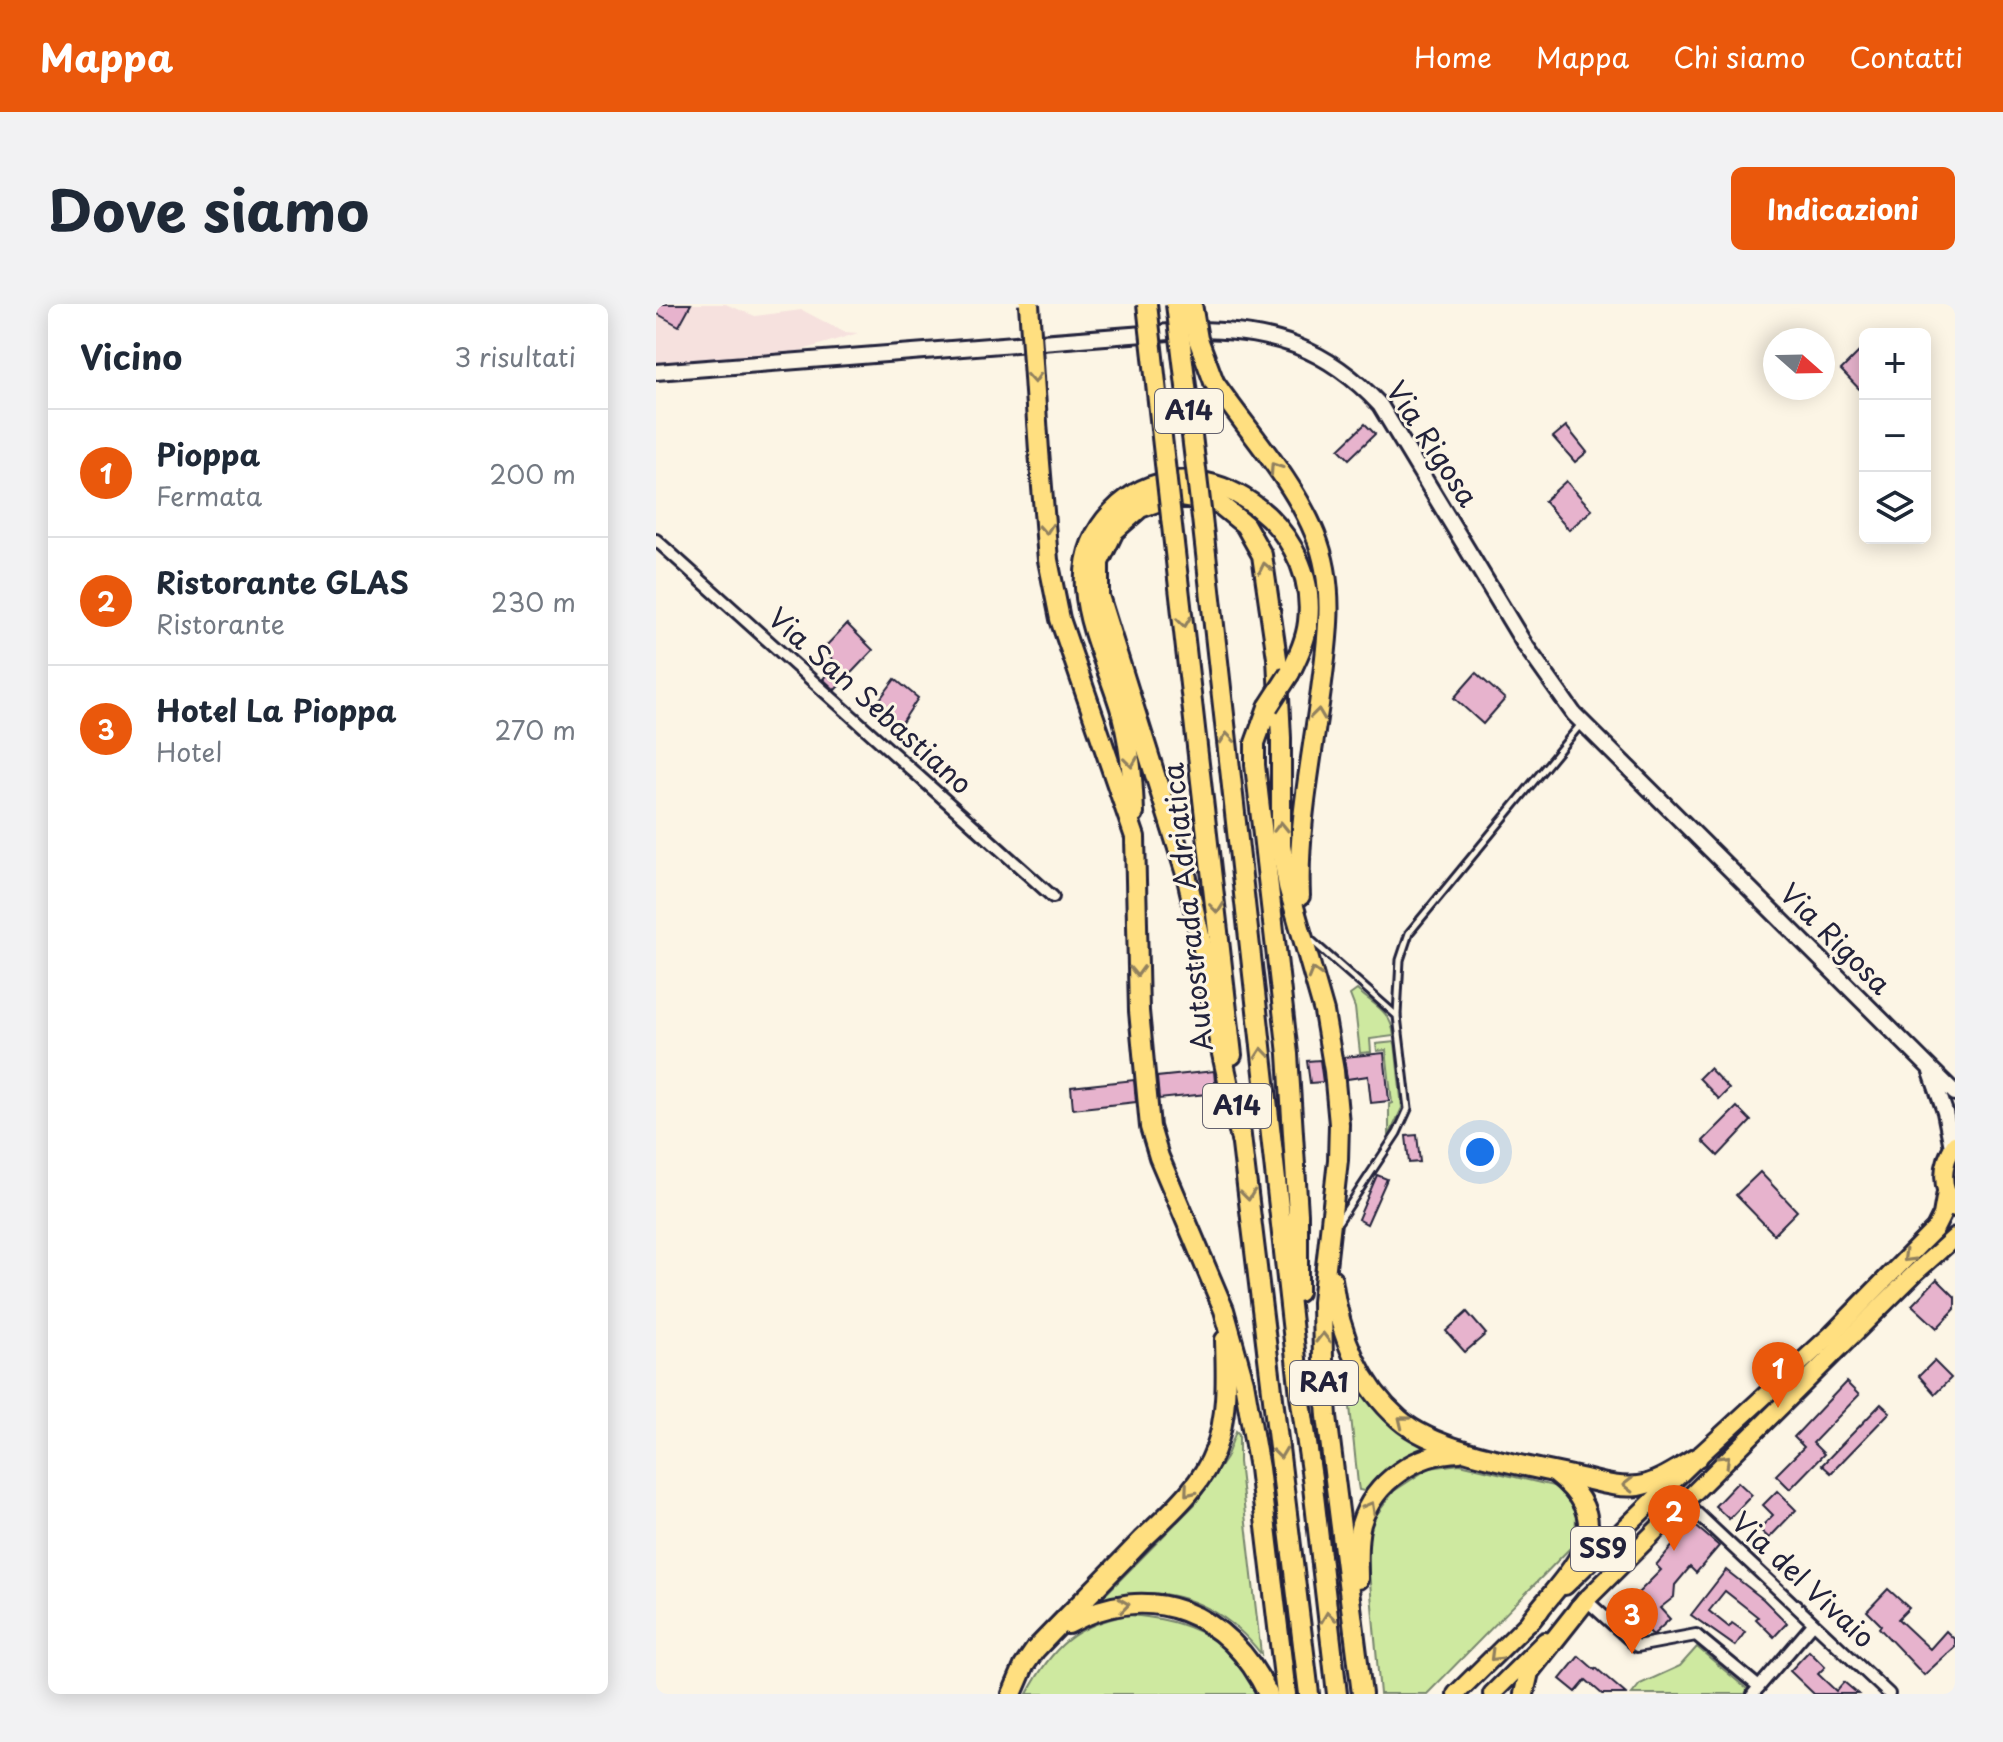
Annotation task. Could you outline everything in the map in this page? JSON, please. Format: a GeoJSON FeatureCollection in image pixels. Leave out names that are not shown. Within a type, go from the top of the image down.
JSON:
{"type":"FeatureCollection","features":[{"type":"Feature","properties":{"kind":"highway"},"geometry":{"type":"LineString","coordinates":[[1029,304],[1048,560],[1060,619],[1135,837]]}},
{"type":"Feature","properties":{"kind":"highway","name":"Autostrada Adriatica"},"geometry":{"type":"LineString","coordinates":[[1147,304],[1241,1140],[1309,1694]]}},
{"type":"Feature","properties":{"kind":"highway","name":"Autostrada Adriatica"},"geometry":{"type":"LineString","coordinates":[[1176,304],[1337,1694]]}},
{"type":"Feature","properties":{"kind":"highway"},"geometry":{"type":"LineString","coordinates":[[1192,304],[1198,339],[1214,382],[1305,514],[1320,549],[1328,583],[1328,637],[1299,873],[1301,931]]}},
{"type":"Feature","properties":{"kind":"highway"},"geometry":{"type":"LineString","coordinates":[[1135,837],[1128,741],[1084,596],[1083,578],[1091,545],[1100,526],[1111,513],[1137,493],[1170,483],[1190,482],[1227,489],[1243,496],[1273,518],[1287,536],[1303,569],[1309,604],[1305,639],[1290,673],[1268,707],[1255,743],[1288,1054],[1298,1214],[1300,1395]]}},
{"type":"Feature","properties":{"kind":"highway"},"geometry":{"type":"LineString","coordinates":[[1241,1140],[1186,874],[1099,596],[1099,562],[1105,547],[1126,517],[1140,508],[1181,497],[1218,503],[1245,525],[1262,555],[1277,658],[1281,846],[1301,931]]}},
{"type":"Feature","properties":{"kind":"highway","name":"RA1"},"geometry":{"type":"LineString","coordinates":[[1135,837],[1139,1011],[1150,1127],[1159,1157],[1224,1310],[1244,1382],[1259,1468],[1286,1694]]}},
{"type":"Feature","properties":{"kind":"highway","name":"RA1"},"geometry":{"type":"LineString","coordinates":[[1301,931],[1324,1012],[1339,1124],[1338,1160],[1322,1302],[1324,1374],[1364,1694]]}},
{"type":"Feature","properties":{"kind":"highway"},"geometry":{"type":"LineString","coordinates":[[1328,1247],[1334,1299],[1343,1333],[1370,1387],[1400,1420],[1415,1430],[1474,1452],[1606,1484],[1641,1486],[1698,1457]]}},
{"type":"Feature","properties":{"kind":"highway"},"geometry":{"type":"LineString","coordinates":[[1012,1694],[1024,1666],[1052,1633],[1201,1477],[1215,1451],[1221,1427],[1226,1381],[1224,1310]]}},
{"type":"Feature","properties":{"kind":"highway"},"geometry":{"type":"LineString","coordinates":[[1364,1694],[1357,1553],[1366,1511],[1385,1485],[1412,1464],[1442,1453],[1474,1452]]}},
{"type":"Feature","properties":{"kind":"highway"},"geometry":{"type":"LineString","coordinates":[[1531,1620],[1581,1554],[1589,1533],[1585,1506],[1571,1485],[1552,1471]]}},
{"type":"Feature","properties":{"kind":"highway"},"geometry":{"type":"LineString","coordinates":[[1524,1694],[1529,1672],[1586,1600]]}},
{"type":"Feature","properties":{"kind":"highway"},"geometry":{"type":"LineString","coordinates":[[1052,1633],[1084,1615],[1117,1605],[1138,1603],[1170,1608],[1202,1620],[1233,1641],[1248,1659],[1268,1694]]}},
{"type":"Feature","properties":{"kind":"main road","name":"Via Rigosa"},"geometry":{"type":"LineString","coordinates":[[656,372],[1195,330],[1257,334],[1305,348],[1345,372],[1380,405],[1525,645],[1549,681],[1583,722],[1930,1072],[1955,1093]]}},
{"type":"Feature","properties":{"kind":"main road","name":"Via Rigosa"},"geometry":{"type":"LineString","coordinates":[[1930,1072],[1954,1146]]}},
{"type":"Feature","properties":{"kind":"main road","name":"SS9"},"geometry":{"type":"LineString","coordinates":[[1456,1694],[1698,1457],[1832,1334],[1935,1229],[1942,1215],[1946,1192],[1943,1177],[1945,1161],[1954,1146]]}},
{"type":"Feature","properties":{"kind":"main road"},"geometry":{"type":"LineString","coordinates":[[1946,1192],[1955,1208]]}},
{"type":"Feature","properties":{"kind":"main road","name":"SS9"},"geometry":{"type":"LineString","coordinates":[[1492,1694],[1916,1272],[1955,1237]]}},
{"type":"Feature","properties":{"kind":"street","name":"Via San Sebastiano"},"geometry":{"type":"LineString","coordinates":[[656,540],[1053,897]]}},
{"type":"Feature","properties":{"kind":"street","name":"Via del Vivaio"},"geometry":{"type":"LineString","coordinates":[[1684,1501],[1889,1694]]}},
{"type":"Feature","properties":{"kind":"street"},"geometry":{"type":"LineString","coordinates":[[1586,1600],[1637,1646],[1696,1635],[1756,1690],[1813,1624]]}},
{"type":"Feature","properties":{"kind":"lane"},"geometry":{"type":"LineString","coordinates":[[1328,1247],[1342,1215],[1397,1133],[1408,1109],[1397,1016],[1400,960],[1409,933],[1583,722]]}},
{"type":"Feature","properties":{"kind":"lane"},"geometry":{"type":"LineString","coordinates":[[1301,931],[1397,1016]]}},
{"type":"Feature","properties":{"kind":"shaded area"},"geometry":{"type":"Polygon","coordinates":[[[656,304],[725,304],[755,316],[802,310],[844,332],[858,333],[761,363],[656,369],[656,304]]]}},
{"type":"Feature","properties":{"kind":"green space"},"geometry":{"type":"Polygon","coordinates":[[[1357,990],[1381,1010],[1394,1036],[1370,1039],[1371,1052],[1360,1053],[1355,1008],[1350,995],[1357,990]]]}},
{"type":"Feature","properties":{"kind":"green space"},"geometry":{"type":"Polygon","coordinates":[[[1395,1042],[1402,1108],[1389,1136],[1389,1104],[1392,1103],[1386,1050],[1377,1051],[1376,1044],[1395,1042]]]}},
{"type":"Feature","properties":{"kind":"green space"},"geometry":{"type":"Polygon","coordinates":[[[1346,1368],[1380,1412],[1437,1446],[1402,1460],[1364,1491],[1359,1490],[1358,1484],[1346,1368]]]}},
{"type":"Feature","properties":{"kind":"green space"},"geometry":{"type":"Polygon","coordinates":[[[1236,1431],[1239,1434],[1239,1462],[1261,1654],[1237,1628],[1194,1602],[1143,1593],[1101,1599],[1195,1504],[1226,1458],[1236,1431]]]}},
{"type":"Feature","properties":{"kind":"green space"},"geometry":{"type":"Polygon","coordinates":[[[1460,1464],[1562,1488],[1576,1513],[1575,1543],[1427,1694],[1380,1694],[1367,1549],[1372,1521],[1394,1491],[1429,1468],[1460,1464]]]}},
{"type":"Feature","properties":{"kind":"green space"},"geometry":{"type":"Polygon","coordinates":[[[1128,1615],[1169,1621],[1205,1635],[1234,1658],[1256,1694],[1027,1694],[1046,1663],[1067,1641],[1093,1625],[1128,1615]]]}},
{"type":"Feature","properties":{"kind":"green space"},"geometry":{"type":"Polygon","coordinates":[[[1697,1647],[1748,1690],[1745,1694],[1632,1694],[1640,1684],[1680,1666],[1697,1647]]]}},
{"type":"Feature","properties":{"kind":"building"},"geometry":{"type":"Polygon","coordinates":[[[656,304],[691,304],[679,326],[656,313],[656,304]]]}},
{"type":"Feature","properties":{"kind":"building"},"geometry":{"type":"Polygon","coordinates":[[[1859,352],[1859,389],[1841,370],[1859,352]]]}},
{"type":"Feature","properties":{"kind":"building"},"geometry":{"type":"Polygon","coordinates":[[[1365,424],[1375,434],[1349,459],[1339,449],[1365,424]]]}},
{"type":"Feature","properties":{"kind":"building"},"geometry":{"type":"Polygon","coordinates":[[[1566,426],[1587,452],[1575,462],[1553,437],[1566,426]]]}},
{"type":"Feature","properties":{"kind":"building"},"geometry":{"type":"Polygon","coordinates":[[[1566,481],[1592,510],[1569,530],[1544,501],[1566,481]]]}},
{"type":"Feature","properties":{"kind":"building"},"geometry":{"type":"Polygon","coordinates":[[[847,624],[873,650],[835,690],[823,679],[836,663],[823,649],[847,624]]]}},
{"type":"Feature","properties":{"kind":"building"},"geometry":{"type":"Polygon","coordinates":[[[1476,673],[1505,699],[1483,724],[1454,698],[1476,673]]]}},
{"type":"Feature","properties":{"kind":"building"},"geometry":{"type":"Polygon","coordinates":[[[895,679],[918,698],[899,727],[874,707],[895,679]]]}},
{"type":"Feature","properties":{"kind":"building"},"geometry":{"type":"Polygon","coordinates":[[[1384,1053],[1389,1101],[1371,1103],[1368,1076],[1347,1079],[1344,1057],[1384,1053]]]}},
{"type":"Feature","properties":{"kind":"building"},"geometry":{"type":"Polygon","coordinates":[[[1320,1060],[1323,1082],[1310,1083],[1307,1061],[1320,1060]]]}},
{"type":"Feature","properties":{"kind":"building"},"geometry":{"type":"Polygon","coordinates":[[[1709,1068],[1729,1089],[1719,1099],[1699,1078],[1709,1068]]]}},
{"type":"Feature","properties":{"kind":"building"},"geometry":{"type":"Polygon","coordinates":[[[1214,1071],[1216,1093],[1159,1099],[1157,1077],[1214,1071]]]}},
{"type":"Feature","properties":{"kind":"building"},"geometry":{"type":"Polygon","coordinates":[[[1134,1080],[1136,1102],[1073,1109],[1071,1087],[1134,1080]]]}},
{"type":"Feature","properties":{"kind":"building"},"geometry":{"type":"Polygon","coordinates":[[[1737,1107],[1751,1121],[1718,1156],[1703,1141],[1737,1107]]]}},
{"type":"Feature","properties":{"kind":"building"},"geometry":{"type":"Polygon","coordinates":[[[1417,1135],[1420,1162],[1409,1163],[1406,1136],[1417,1135]]]}},
{"type":"Feature","properties":{"kind":"building"},"geometry":{"type":"Polygon","coordinates":[[[1760,1172],[1797,1211],[1774,1234],[1736,1195],[1760,1172]]]}},
{"type":"Feature","properties":{"kind":"building"},"geometry":{"type":"Polygon","coordinates":[[[1377,1175],[1387,1179],[1367,1224],[1358,1219],[1377,1175]]]}},
{"type":"Feature","properties":{"kind":"building"},"geometry":{"type":"Polygon","coordinates":[[[1937,1279],[1955,1297],[1955,1309],[1937,1328],[1912,1305],[1937,1279]]]}},
{"type":"Feature","properties":{"kind":"building"},"geometry":{"type":"Polygon","coordinates":[[[1467,1312],[1486,1334],[1465,1352],[1446,1331],[1467,1312]]]}},
{"type":"Feature","properties":{"kind":"building"},"geometry":{"type":"Polygon","coordinates":[[[1934,1361],[1951,1378],[1935,1394],[1919,1376],[1934,1361]]]}},
{"type":"Feature","properties":{"kind":"building"},"geometry":{"type":"Polygon","coordinates":[[[1846,1382],[1859,1395],[1813,1443],[1824,1454],[1790,1489],[1776,1475],[1804,1447],[1794,1437],[1846,1382]]]}},
{"type":"Feature","properties":{"kind":"building"},"geometry":{"type":"Polygon","coordinates":[[[1881,1404],[1890,1412],[1831,1473],[1822,1465],[1881,1404]]]}},
{"type":"Feature","properties":{"kind":"building"},"geometry":{"type":"Polygon","coordinates":[[[1738,1482],[1752,1495],[1729,1519],[1715,1506],[1738,1482]]]}},
{"type":"Feature","properties":{"kind":"building"},"geometry":{"type":"Polygon","coordinates":[[[1777,1491],[1796,1510],[1769,1538],[1759,1529],[1773,1515],[1763,1505],[1777,1491]]]}},
{"type":"Feature","properties":{"kind":"building"},"geometry":{"type":"Polygon","coordinates":[[[1692,1523],[1719,1546],[1696,1573],[1690,1567],[1675,1585],[1674,1597],[1660,1608],[1670,1619],[1653,1635],[1624,1607],[1661,1570],[1656,1565],[1692,1523]]]}},
{"type":"Feature","properties":{"kind":"building"},"geometry":{"type":"Polygon","coordinates":[[[1726,1570],[1787,1623],[1774,1637],[1756,1619],[1758,1617],[1725,1591],[1709,1611],[1729,1627],[1732,1623],[1745,1632],[1735,1646],[1691,1615],[1726,1570]]]}},
{"type":"Feature","properties":{"kind":"building"},"geometry":{"type":"Polygon","coordinates":[[[1888,1589],[1909,1608],[1898,1619],[1930,1649],[1946,1631],[1955,1640],[1955,1647],[1924,1675],[1867,1611],[1888,1589]]]}},
{"type":"Feature","properties":{"kind":"building"},"geometry":{"type":"Polygon","coordinates":[[[1809,1651],[1825,1667],[1818,1674],[1836,1691],[1844,1682],[1858,1694],[1814,1694],[1790,1671],[1809,1651]]]}},
{"type":"Feature","properties":{"kind":"building"},"geometry":{"type":"Polygon","coordinates":[[[1579,1656],[1626,1694],[1602,1694],[1586,1680],[1576,1692],[1560,1679],[1579,1656]]]}},
{"type":"Feature","properties":{"kind":"place","name":"Pioppa"},"geometry":{"type":"Point","coordinates":[1778,1408]}},
{"type":"Feature","properties":{"kind":"place","name":"Ristorante GLAS"},"geometry":{"type":"Point","coordinates":[1674,1551]}},
{"type":"Feature","properties":{"kind":"place","name":"Hotel La Pioppa"},"geometry":{"type":"Point","coordinates":[1632,1654]}}]}
